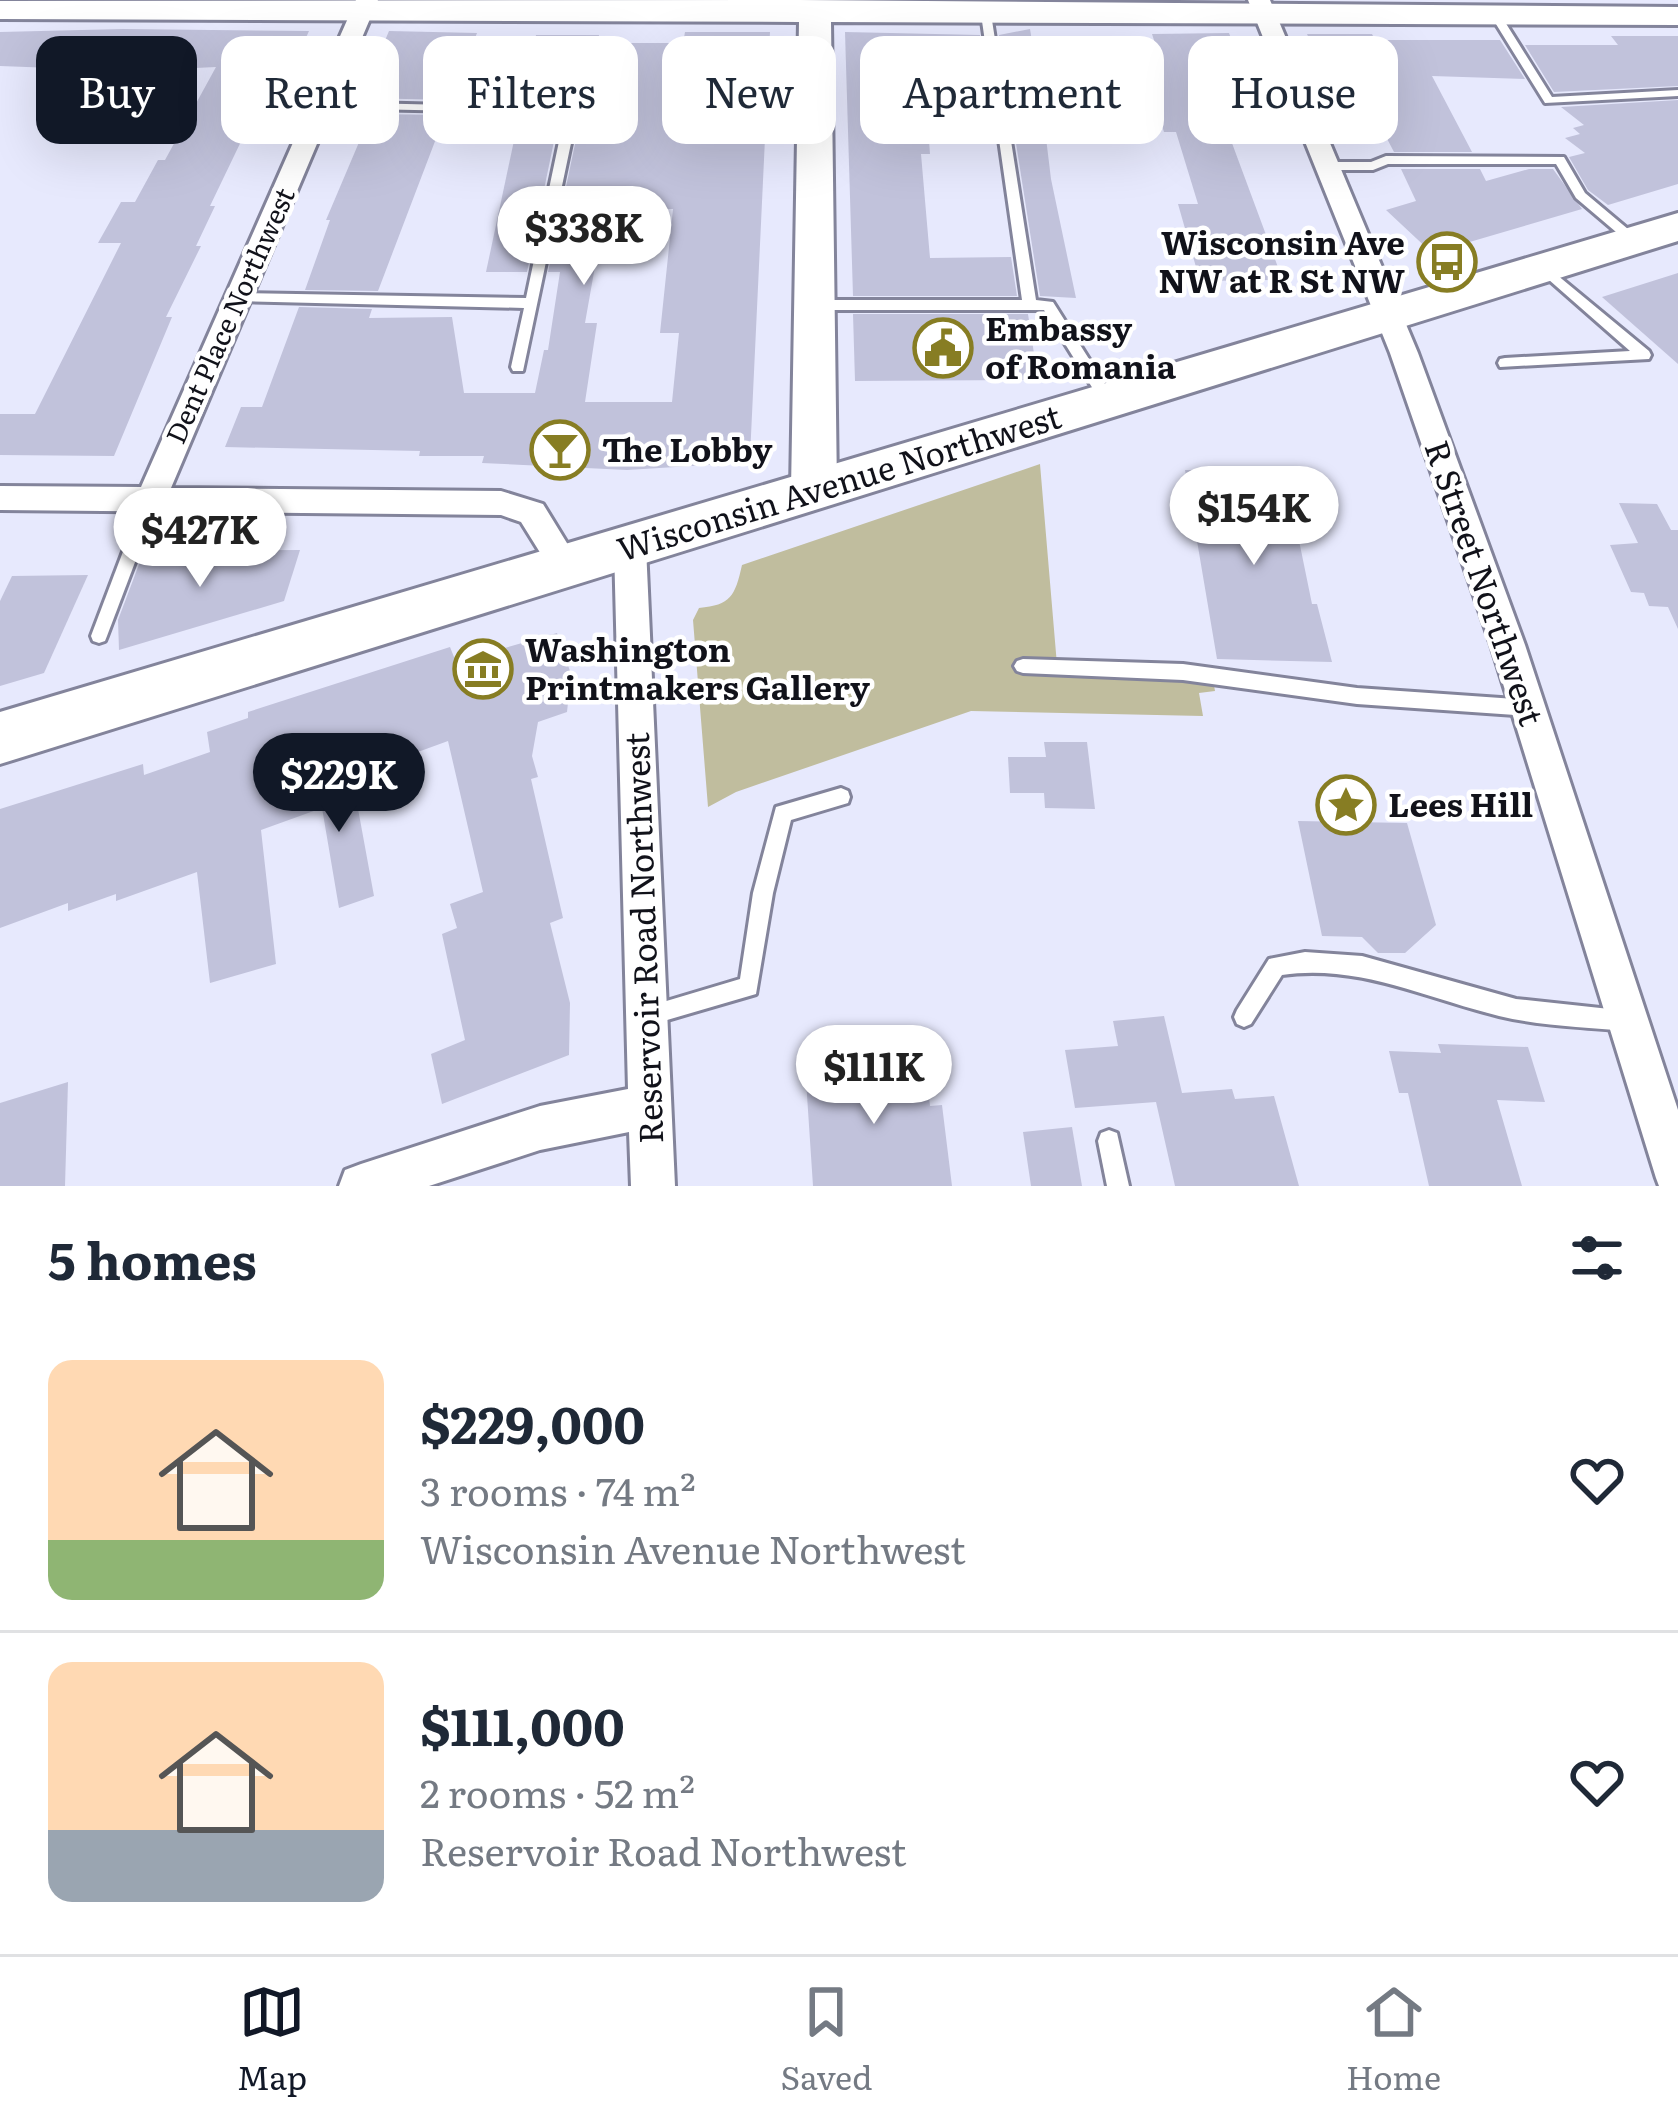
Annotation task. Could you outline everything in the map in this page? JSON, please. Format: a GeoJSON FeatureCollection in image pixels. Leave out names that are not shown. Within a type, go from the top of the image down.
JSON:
{"type":"FeatureCollection","features":[{"type":"Feature","properties":{"kind":"main road","name":"Wisconsin Avenue Northwest"},"geometry":{"type":"LineString","coordinates":[[0,738],[1678,227]]}},
{"type":"Feature","properties":{"kind":"street","name":"Dent Place Northwest"},"geometry":{"type":"LineString","coordinates":[[352,36],[365,5]]}},
{"type":"Feature","properties":{"kind":"street"},"geometry":{"type":"LineString","coordinates":[[814,490],[815,6]]}},
{"type":"Feature","properties":{"kind":"street"},"geometry":{"type":"LineString","coordinates":[[15,7],[815,6],[986,14],[1262,7],[1496,16],[1678,16]]}},
{"type":"Feature","properties":{"kind":"street","name":"R Street Northwest"},"geometry":{"type":"LineString","coordinates":[[1262,7],[1390,316],[1529,708],[1678,1178]]}},
{"type":"Feature","properties":{"kind":"street","name":"Dent Place Northwest"},"geometry":{"type":"LineString","coordinates":[[152,500],[306,144]]}},
{"type":"Feature","properties":{"kind":"street"},"geometry":{"type":"LineString","coordinates":[[0,498],[501,503],[532,513],[565,566]]}},
{"type":"Feature","properties":{"kind":"street","name":"Reservoir Road Northwest"},"geometry":{"type":"LineString","coordinates":[[630,547],[652,1186]]}},
{"type":"Feature","properties":{"kind":"street"},"geometry":{"type":"LineString","coordinates":[[361,1186],[540,1128],[650,1106]]}},
{"type":"Feature","properties":{"kind":"lane"},"geometry":{"type":"LineString","coordinates":[[986,14],[1030,305]]}},
{"type":"Feature","properties":{"kind":"lane"},"geometry":{"type":"LineString","coordinates":[[1496,16],[1549,101],[1678,93]]}},
{"type":"Feature","properties":{"kind":"lane"},"geometry":{"type":"LineString","coordinates":[[399,107],[572,110],[518,367]]}},
{"type":"Feature","properties":{"kind":"lane"},"geometry":{"type":"LineString","coordinates":[[1327,166],[1372,166],[1386,160],[1560,160],[1580,195],[1634,240]]}},
{"type":"Feature","properties":{"kind":"lane"},"geometry":{"type":"LineString","coordinates":[[1505,363],[1644,355],[1545,269]]}},
{"type":"Feature","properties":{"kind":"lane"},"geometry":{"type":"LineString","coordinates":[[240,298],[532,303]]}},
{"type":"Feature","properties":{"kind":"lane"},"geometry":{"type":"LineString","coordinates":[[814,304],[1048,305],[1109,402]]}},
{"type":"Feature","properties":{"kind":"lane"},"geometry":{"type":"LineString","coordinates":[[99,636],[152,500]]}},
{"type":"Feature","properties":{"kind":"lane"},"geometry":{"type":"LineString","coordinates":[[1023,666],[1183,672],[1357,695],[1529,708]]}},
{"type":"Feature","properties":{"kind":"lane"},"geometry":{"type":"LineString","coordinates":[[646,1016],[749,987],[763,893],[783,813],[841,797]]}},
{"type":"Feature","properties":{"kind":"lane"},"geometry":{"type":"LineString","coordinates":[[1244,1017],[1276,966],[1305,959],[1350,961],[1502,1006],[1629,1022]]}},
{"type":"Feature","properties":{"kind":"lane"},"geometry":{"type":"LineString","coordinates":[[1109,1141],[1118,1186]]}},
{"type":"Feature","properties":{"kind":"shaded area"},"geometry":{"type":"Polygon","coordinates":[[[1040,464],[1057,665],[1211,668],[1215,691],[1199,693],[1203,716],[971,711],[736,792],[708,807],[693,620],[699,608],[730,597],[742,565],[1040,464]]]}},
{"type":"Feature","properties":{"kind":"building"},"geometry":{"type":"Polygon","coordinates":[[[1030,29],[1031,36],[999,36],[1030,29]]]}},
{"type":"Feature","properties":{"kind":"building"},"geometry":{"type":"Polygon","coordinates":[[[309,31],[307,36],[221,36],[221,144],[240,144],[210,206],[215,206],[196,246],[201,246],[166,317],[172,317],[114,456],[0,455],[0,414],[35,414],[121,243],[98,243],[121,202],[135,202],[158,160],[165,160],[174,144],[197,144],[197,102],[216,67],[197,68],[197,36],[36,36],[36,67],[0,66],[0,32],[309,31]]]}},
{"type":"Feature","properties":{"kind":"building"},"geometry":{"type":"Polygon","coordinates":[[[389,31],[477,33],[423,36],[423,99],[399,99],[399,36],[387,36],[389,31]]]}},
{"type":"Feature","properties":{"kind":"building"},"geometry":{"type":"Polygon","coordinates":[[[685,32],[770,32],[770,36],[684,36],[685,32]]]}},
{"type":"Feature","properties":{"kind":"building"},"geometry":{"type":"Polygon","coordinates":[[[845,32],[980,35],[860,36],[860,144],[929,144],[930,154],[921,154],[930,258],[1011,257],[1017,296],[853,296],[845,32]]]}},
{"type":"Feature","properties":{"kind":"building"},"geometry":{"type":"Polygon","coordinates":[[[1229,33],[1188,36],[1188,144],[1232,144],[1279,270],[1269,270],[1273,280],[1200,281],[1178,204],[1198,204],[1176,132],[1164,132],[1164,36],[1152,34],[1229,33]]]}},
{"type":"Feature","properties":{"kind":"building"},"geometry":{"type":"Polygon","coordinates":[[[1307,34],[1373,36],[1308,36],[1307,34]]]}},
{"type":"Feature","properties":{"kind":"building"},"geometry":{"type":"Polygon","coordinates":[[[1611,36],[1678,36],[1678,86],[1554,92],[1525,45],[1618,45],[1611,36]]]}},
{"type":"Feature","properties":{"kind":"building"},"geometry":{"type":"Polygon","coordinates":[[[1398,40],[1500,40],[1525,79],[1432,76],[1472,152],[1394,152],[1390,144],[1398,144],[1398,40]]]}},
{"type":"Feature","properties":{"kind":"building"},"geometry":{"type":"Polygon","coordinates":[[[638,43],[662,43],[662,144],[765,144],[750,457],[724,464],[627,470],[482,463],[484,456],[419,456],[420,451],[225,447],[241,407],[262,407],[299,307],[372,309],[369,318],[452,317],[464,393],[535,393],[544,350],[548,350],[560,272],[548,272],[575,144],[638,144],[638,43]],[[673,209],[605,210],[585,323],[597,323],[585,402],[672,402],[679,333],[660,333],[673,209]]]}},
{"type":"Feature","properties":{"kind":"building"},"geometry":{"type":"Polygon","coordinates":[[[1678,100],[1678,184],[1608,205],[1588,190],[1569,157],[1585,153],[1565,138],[1580,134],[1573,128],[1584,125],[1561,107],[1678,100]]]}},
{"type":"Feature","properties":{"kind":"building"},"geometry":{"type":"Polygon","coordinates":[[[399,114],[423,115],[423,144],[434,144],[378,291],[305,290],[330,220],[326,220],[358,144],[399,144],[399,114]]]}},
{"type":"Feature","properties":{"kind":"building"},"geometry":{"type":"Polygon","coordinates":[[[513,144],[553,144],[527,272],[486,272],[513,144]]]}},
{"type":"Feature","properties":{"kind":"building"},"geometry":{"type":"Polygon","coordinates":[[[1016,144],[1047,144],[1076,298],[1040,296],[1016,144]]]}},
{"type":"Feature","properties":{"kind":"building"},"geometry":{"type":"Polygon","coordinates":[[[1401,169],[1480,169],[1486,181],[1529,169],[1553,169],[1582,209],[1432,253],[1386,210],[1416,201],[1401,169]]]}},
{"type":"Feature","properties":{"kind":"building"},"geometry":{"type":"Polygon","coordinates":[[[1678,273],[1678,364],[1602,297],[1678,273]]]}},
{"type":"Feature","properties":{"kind":"building","name":"Embassy of Romania"},"geometry":{"type":"Polygon","coordinates":[[[853,314],[1028,314],[1038,380],[855,381],[853,314]]]}},
{"type":"Feature","properties":{"kind":"building"},"geometry":{"type":"Polygon","coordinates":[[[1185,470],[1285,472],[1312,604],[1317,604],[1332,662],[1217,659],[1185,470]]]}},
{"type":"Feature","properties":{"kind":"building"},"geometry":{"type":"Polygon","coordinates":[[[1619,503],[1657,504],[1671,530],[1678,530],[1678,629],[1668,607],[1649,606],[1644,593],[1631,592],[1610,545],[1638,543],[1619,503]]]}},
{"type":"Feature","properties":{"kind":"building"},"geometry":{"type":"Polygon","coordinates":[[[300,550],[284,601],[119,650],[118,620],[144,551],[300,550]]]}},
{"type":"Feature","properties":{"kind":"building"},"geometry":{"type":"Polygon","coordinates":[[[88,575],[44,673],[0,686],[0,601],[12,576],[88,575]]]}},
{"type":"Feature","properties":{"kind":"building"},"geometry":{"type":"Polygon","coordinates":[[[557,633],[571,674],[567,712],[538,722],[532,756],[538,777],[531,779],[563,918],[550,923],[570,1003],[569,1055],[442,1104],[431,1054],[465,1040],[442,934],[457,928],[450,904],[483,892],[448,741],[352,776],[374,896],[339,908],[322,808],[261,830],[276,964],[210,983],[197,872],[116,901],[116,894],[68,911],[68,903],[0,928],[0,809],[143,764],[144,775],[210,752],[207,732],[248,718],[248,712],[450,647],[456,662],[557,633]]]}},
{"type":"Feature","properties":{"kind":"building"},"geometry":{"type":"Polygon","coordinates":[[[1044,742],[1087,742],[1095,809],[1045,808],[1044,793],[1010,793],[1008,757],[1046,757],[1044,742]]]}},
{"type":"Feature","properties":{"kind":"building"},"geometry":{"type":"Polygon","coordinates":[[[1298,821],[1407,823],[1436,925],[1405,953],[1378,953],[1362,937],[1322,936],[1298,821]]]}},
{"type":"Feature","properties":{"kind":"building"},"geometry":{"type":"Polygon","coordinates":[[[1164,1016],[1182,1093],[1232,1089],[1235,1099],[1274,1096],[1299,1186],[1175,1186],[1156,1102],[1075,1108],[1065,1050],[1118,1046],[1113,1021],[1164,1016]]]}},
{"type":"Feature","properties":{"kind":"building"},"geometry":{"type":"Polygon","coordinates":[[[1438,1044],[1528,1047],[1545,1102],[1497,1100],[1522,1186],[1429,1186],[1408,1093],[1399,1093],[1389,1051],[1441,1053],[1438,1044]]]}},
{"type":"Feature","properties":{"kind":"building"},"geometry":{"type":"Polygon","coordinates":[[[877,1059],[878,1071],[926,1068],[930,1106],[942,1105],[952,1186],[813,1186],[805,1065],[877,1059]]]}},
{"type":"Feature","properties":{"kind":"building"},"geometry":{"type":"Polygon","coordinates":[[[68,1082],[65,1186],[0,1186],[0,1103],[68,1082]]]}},
{"type":"Feature","properties":{"kind":"building"},"geometry":{"type":"Polygon","coordinates":[[[1072,1127],[1082,1186],[1031,1186],[1023,1132],[1072,1127]]]}},
{"type":"Feature","properties":{"kind":"place","name":"Wisconsin Ave NW at R St NW"},"geometry":{"type":"Point","coordinates":[1447,262]}},
{"type":"Feature","properties":{"kind":"place","name":"Embassy of Romania"},"geometry":{"type":"Point","coordinates":[943,348]}},
{"type":"Feature","properties":{"kind":"place","name":"The Lobby"},"geometry":{"type":"Point","coordinates":[560,450]}},
{"type":"Feature","properties":{"kind":"place","name":"Washington Printmakers Gallery"},"geometry":{"type":"Point","coordinates":[483,669]}},
{"type":"Feature","properties":{"kind":"place","name":"Lees Hill"},"geometry":{"type":"Point","coordinates":[1346,805]}}]}
